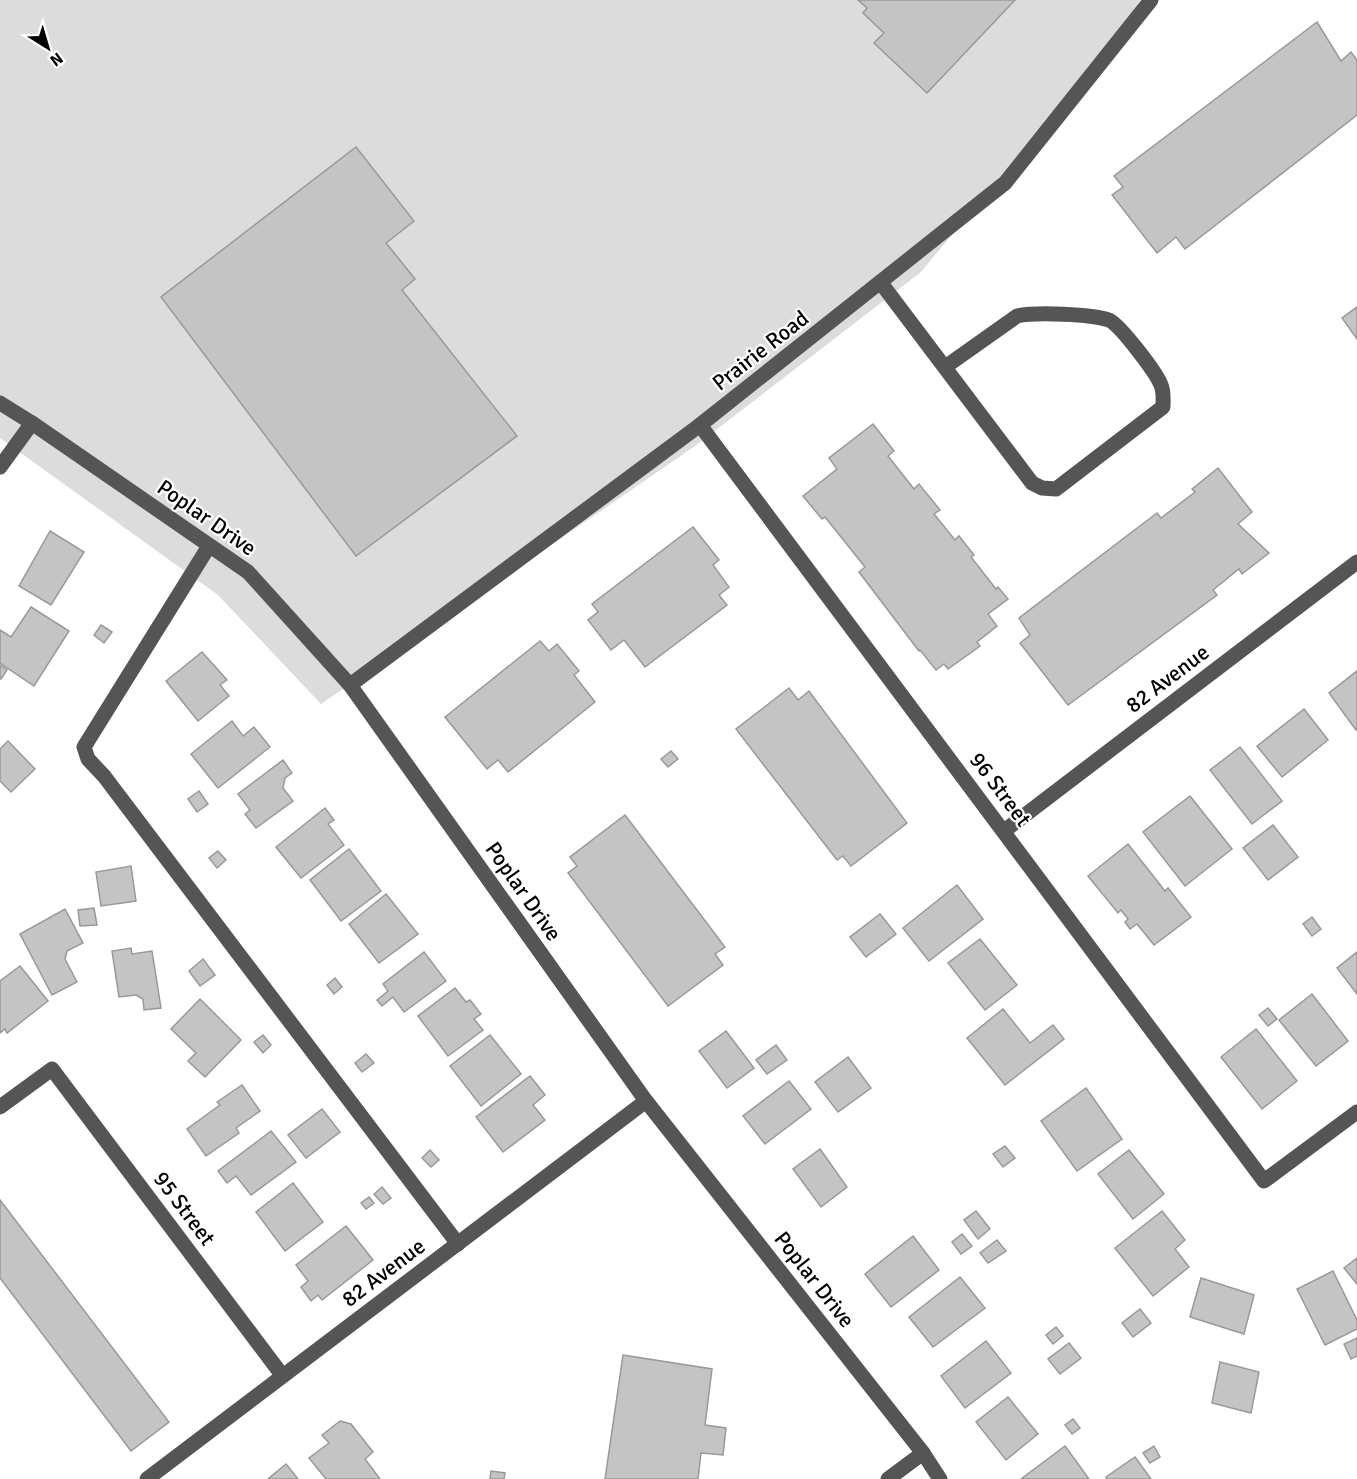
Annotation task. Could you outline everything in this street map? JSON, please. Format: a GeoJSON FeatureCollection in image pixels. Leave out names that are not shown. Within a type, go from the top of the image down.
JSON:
{"type":"FeatureCollection","features":[{"type":"Feature","properties":{"kind":"street","name":"Prairie Road"},"geometry":{"type":"LineString","coordinates":[[350,686],[700,425],[1005,183],[1151,0]]}},
{"type":"Feature","properties":{"kind":"street"},"geometry":{"type":"LineString","coordinates":[[881,283],[1032,483],[1042,488],[1056,489],[1162,407],[1163,394],[1160,383],[1121,328],[1109,321],[1088,317],[1027,314],[1017,316],[945,367]]}},
{"type":"Feature","properties":{"kind":"street","name":"Poplar Drive"},"geometry":{"type":"LineString","coordinates":[[0,403],[248,572],[350,686],[646,1101],[923,1453],[940,1479]]}},
{"type":"Feature","properties":{"kind":"street"},"geometry":{"type":"LineString","coordinates":[[0,466],[32,423]]}},
{"type":"Feature","properties":{"kind":"street","name":"96 Street"},"geometry":{"type":"LineString","coordinates":[[700,425],[1264,1181],[1357,1112]]}},
{"type":"Feature","properties":{"kind":"street"},"geometry":{"type":"LineString","coordinates":[[209,546],[84,747],[88,759],[104,776],[458,1244]]}},
{"type":"Feature","properties":{"kind":"street","name":"82 Avenue"},"geometry":{"type":"LineString","coordinates":[[1004,831],[1357,562]]}},
{"type":"Feature","properties":{"kind":"street","name":"95 Street"},"geometry":{"type":"LineString","coordinates":[[0,1107],[52,1069],[282,1375]]}},
{"type":"Feature","properties":{"kind":"street","name":"82 Avenue"},"geometry":{"type":"LineString","coordinates":[[147,1479],[646,1101]]}},
{"type":"Feature","properties":{"kind":"street"},"geometry":{"type":"LineString","coordinates":[[888,1479],[923,1453]]}},
{"type":"Feature","properties":{"kind":"shaded area"},"geometry":{"type":"Polygon","coordinates":[[[0,0],[1140,0],[1118,35],[921,272],[695,446],[321,704],[218,595],[0,438],[0,0]]]}},
{"type":"Feature","properties":{"kind":"building"},"geometry":{"type":"Polygon","coordinates":[[[858,0],[1015,0],[927,93],[874,43],[884,33],[863,13],[867,8],[858,0]]]}},
{"type":"Feature","properties":{"kind":"building"},"geometry":{"type":"Polygon","coordinates":[[[1317,22],[1341,61],[1351,52],[1357,60],[1357,115],[1185,249],[1176,237],[1157,253],[1112,195],[1123,187],[1114,176],[1317,22]]]}},
{"type":"Feature","properties":{"kind":"building"},"geometry":{"type":"Polygon","coordinates":[[[356,147],[414,221],[386,243],[415,279],[402,290],[517,436],[356,556],[161,297],[356,147]]]}},
{"type":"Feature","properties":{"kind":"building"},"geometry":{"type":"Polygon","coordinates":[[[1357,307],[1357,339],[1342,318],[1357,307]]]}},
{"type":"Feature","properties":{"kind":"building"},"geometry":{"type":"Polygon","coordinates":[[[873,424],[894,451],[888,456],[914,489],[919,484],[940,510],[934,514],[955,540],[959,536],[974,555],[971,557],[996,589],[998,587],[1008,599],[988,614],[997,626],[977,642],[980,646],[948,669],[944,664],[936,670],[919,651],[859,572],[865,567],[825,517],[822,519],[803,496],[837,469],[829,458],[873,424]]]}},
{"type":"Feature","properties":{"kind":"building"},"geometry":{"type":"Polygon","coordinates":[[[1218,468],[1252,512],[1238,524],[1269,553],[1242,574],[1239,569],[1213,590],[1217,595],[1068,705],[1020,643],[1030,635],[1019,618],[1157,513],[1161,518],[1195,492],[1192,489],[1218,468]]]}},
{"type":"Feature","properties":{"kind":"building"},"geometry":{"type":"Polygon","coordinates":[[[693,527],[719,560],[713,565],[729,587],[719,595],[727,605],[645,667],[624,640],[611,650],[588,620],[598,612],[592,604],[693,527]]]}},
{"type":"Feature","properties":{"kind":"building"},"geometry":{"type":"Polygon","coordinates":[[[50,531],[84,552],[51,605],[19,586],[50,531]]]}},
{"type":"Feature","properties":{"kind":"building"},"geometry":{"type":"Polygon","coordinates":[[[31,607],[69,631],[34,686],[0,663],[0,630],[11,637],[31,607]]]}},
{"type":"Feature","properties":{"kind":"building"},"geometry":{"type":"Polygon","coordinates":[[[101,625],[112,632],[104,643],[94,635],[101,625]]]}},
{"type":"Feature","properties":{"kind":"building"},"geometry":{"type":"Polygon","coordinates":[[[540,641],[549,651],[557,644],[579,671],[574,675],[595,702],[508,772],[498,760],[487,769],[445,717],[540,641]]]}},
{"type":"Feature","properties":{"kind":"building"},"geometry":{"type":"Polygon","coordinates":[[[202,652],[227,680],[220,685],[229,696],[198,721],[166,681],[202,652]]]}},
{"type":"Feature","properties":{"kind":"building"},"geometry":{"type":"Polygon","coordinates":[[[0,665],[7,670],[1,679],[0,679],[0,665]]]}},
{"type":"Feature","properties":{"kind":"building"},"geometry":{"type":"Polygon","coordinates":[[[1357,671],[1357,729],[1356,730],[1329,693],[1357,671]]]}},
{"type":"Feature","properties":{"kind":"building"},"geometry":{"type":"Polygon","coordinates":[[[789,688],[798,700],[809,691],[907,823],[851,866],[843,856],[837,860],[736,729],[789,688]]]}},
{"type":"Feature","properties":{"kind":"building"},"geometry":{"type":"Polygon","coordinates":[[[1304,709],[1328,740],[1282,777],[1257,746],[1304,709]]]}},
{"type":"Feature","properties":{"kind":"building"},"geometry":{"type":"Polygon","coordinates":[[[232,721],[243,736],[254,727],[270,747],[218,788],[191,754],[232,721]]]}},
{"type":"Feature","properties":{"kind":"building"},"geometry":{"type":"Polygon","coordinates":[[[8,741],[35,769],[11,792],[0,781],[0,749],[8,741]]]}},
{"type":"Feature","properties":{"kind":"building"},"geometry":{"type":"Polygon","coordinates":[[[1240,747],[1282,801],[1252,824],[1210,770],[1240,747]]]}},
{"type":"Feature","properties":{"kind":"building"},"geometry":{"type":"Polygon","coordinates":[[[671,751],[678,759],[668,767],[661,759],[671,751]]]}},
{"type":"Feature","properties":{"kind":"building"},"geometry":{"type":"Polygon","coordinates":[[[283,760],[292,773],[285,778],[283,788],[293,801],[256,828],[245,814],[250,810],[238,794],[283,760]]]}},
{"type":"Feature","properties":{"kind":"building"},"geometry":{"type":"Polygon","coordinates":[[[199,791],[208,804],[197,812],[188,799],[199,791]]]}},
{"type":"Feature","properties":{"kind":"building"},"geometry":{"type":"Polygon","coordinates":[[[1190,796],[1232,849],[1185,886],[1143,832],[1190,796]]]}},
{"type":"Feature","properties":{"kind":"building"},"geometry":{"type":"Polygon","coordinates":[[[325,808],[334,820],[328,824],[344,845],[301,878],[276,847],[325,808]]]}},
{"type":"Feature","properties":{"kind":"building"},"geometry":{"type":"Polygon","coordinates":[[[625,815],[725,947],[715,954],[723,965],[668,1006],[568,873],[577,866],[570,857],[625,815]]]}},
{"type":"Feature","properties":{"kind":"building"},"geometry":{"type":"Polygon","coordinates":[[[1273,825],[1298,857],[1268,880],[1243,848],[1273,825]]]}},
{"type":"Feature","properties":{"kind":"building"},"geometry":{"type":"Polygon","coordinates":[[[1128,844],[1165,891],[1168,888],[1191,917],[1154,945],[1137,924],[1130,929],[1125,922],[1128,919],[1121,910],[1118,913],[1088,876],[1128,844]]]}},
{"type":"Feature","properties":{"kind":"building"},"geometry":{"type":"Polygon","coordinates":[[[349,849],[381,891],[341,921],[310,880],[349,849]]]}},
{"type":"Feature","properties":{"kind":"building"},"geometry":{"type":"Polygon","coordinates":[[[218,851],[226,860],[217,868],[209,858],[218,851]]]}},
{"type":"Feature","properties":{"kind":"building"},"geometry":{"type":"Polygon","coordinates":[[[131,866],[136,901],[101,906],[96,872],[131,866]]]}},
{"type":"Feature","properties":{"kind":"building"},"geometry":{"type":"Polygon","coordinates":[[[957,885],[983,919],[929,961],[903,928],[957,885]]]}},
{"type":"Feature","properties":{"kind":"building"},"geometry":{"type":"Polygon","coordinates":[[[386,894],[418,934],[379,963],[349,924],[386,894]]]}},
{"type":"Feature","properties":{"kind":"building"},"geometry":{"type":"Polygon","coordinates":[[[94,908],[97,925],[80,926],[78,910],[94,908]]]}},
{"type":"Feature","properties":{"kind":"building"},"geometry":{"type":"Polygon","coordinates":[[[65,909],[83,943],[67,951],[65,959],[77,982],[52,995],[20,934],[65,909]]]}},
{"type":"Feature","properties":{"kind":"building"},"geometry":{"type":"Polygon","coordinates":[[[880,914],[896,934],[866,957],[850,937],[880,914]]]}},
{"type":"Feature","properties":{"kind":"building"},"geometry":{"type":"Polygon","coordinates":[[[1312,917],[1321,929],[1312,936],[1303,924],[1312,917]]]}},
{"type":"Feature","properties":{"kind":"building"},"geometry":{"type":"Polygon","coordinates":[[[980,939],[1017,985],[985,1010],[948,963],[980,939]]]}},
{"type":"Feature","properties":{"kind":"building"},"geometry":{"type":"Polygon","coordinates":[[[131,948],[132,954],[152,951],[161,1008],[144,1010],[143,999],[136,995],[119,997],[112,951],[131,948]]]}},
{"type":"Feature","properties":{"kind":"building"},"geometry":{"type":"Polygon","coordinates":[[[424,952],[446,981],[404,1012],[393,997],[382,1006],[377,1000],[388,991],[383,984],[424,952]]]}},
{"type":"Feature","properties":{"kind":"building"},"geometry":{"type":"Polygon","coordinates":[[[1357,952],[1357,994],[1337,968],[1357,952]]]}},
{"type":"Feature","properties":{"kind":"building"},"geometry":{"type":"Polygon","coordinates":[[[203,959],[215,975],[200,986],[189,971],[203,959]]]}},
{"type":"Feature","properties":{"kind":"building"},"geometry":{"type":"Polygon","coordinates":[[[20,966],[48,1001],[7,1033],[5,1029],[0,1033],[0,981],[20,966]]]}},
{"type":"Feature","properties":{"kind":"building"},"geometry":{"type":"Polygon","coordinates":[[[335,978],[342,987],[334,994],[327,985],[335,978]]]}},
{"type":"Feature","properties":{"kind":"building"},"geometry":{"type":"Polygon","coordinates":[[[455,988],[466,1002],[470,1000],[481,1014],[474,1019],[483,1030],[448,1056],[418,1016],[455,988]]]}},
{"type":"Feature","properties":{"kind":"building"},"geometry":{"type":"Polygon","coordinates":[[[1312,994],[1348,1041],[1316,1066],[1279,1020],[1312,994]]]}},
{"type":"Feature","properties":{"kind":"building"},"geometry":{"type":"Polygon","coordinates":[[[200,999],[241,1040],[205,1077],[188,1061],[196,1053],[171,1029],[200,999]]]}},
{"type":"Feature","properties":{"kind":"building"},"geometry":{"type":"Polygon","coordinates":[[[1268,1008],[1277,1019],[1268,1026],[1259,1015],[1268,1008]]]}},
{"type":"Feature","properties":{"kind":"building"},"geometry":{"type":"Polygon","coordinates":[[[1003,1009],[1030,1043],[1053,1025],[1064,1039],[1005,1085],[967,1038],[1003,1009]]]}},
{"type":"Feature","properties":{"kind":"building"},"geometry":{"type":"Polygon","coordinates":[[[1256,1029],[1297,1081],[1262,1109],[1221,1057],[1256,1029]]]}},
{"type":"Feature","properties":{"kind":"building"},"geometry":{"type":"Polygon","coordinates":[[[726,1031],[754,1068],[727,1088],[699,1051],[726,1031]]]}},
{"type":"Feature","properties":{"kind":"building"},"geometry":{"type":"Polygon","coordinates":[[[263,1035],[271,1045],[263,1053],[254,1042],[263,1035]]]}},
{"type":"Feature","properties":{"kind":"building"},"geometry":{"type":"Polygon","coordinates":[[[490,1035],[521,1074],[481,1106],[450,1066],[490,1035]]]}},
{"type":"Feature","properties":{"kind":"building"},"geometry":{"type":"Polygon","coordinates":[[[776,1045],[787,1060],[767,1074],[756,1060],[776,1045]]]}},
{"type":"Feature","properties":{"kind":"building"},"geometry":{"type":"Polygon","coordinates":[[[366,1054],[374,1063],[362,1072],[355,1063],[366,1054]]]}},
{"type":"Feature","properties":{"kind":"building"},"geometry":{"type":"Polygon","coordinates":[[[848,1057],[871,1088],[838,1112],[815,1082],[848,1057]]]}},
{"type":"Feature","properties":{"kind":"building"},"geometry":{"type":"Polygon","coordinates":[[[530,1076],[545,1095],[533,1105],[545,1120],[503,1152],[476,1117],[530,1076]]]}},
{"type":"Feature","properties":{"kind":"building"},"geometry":{"type":"Polygon","coordinates":[[[789,1081],[811,1109],[765,1144],[743,1116],[789,1081]]]}},
{"type":"Feature","properties":{"kind":"building"},"geometry":{"type":"Polygon","coordinates":[[[242,1085],[260,1111],[236,1128],[239,1133],[206,1156],[187,1129],[220,1105],[217,1102],[242,1085]]]}},
{"type":"Feature","properties":{"kind":"building"},"geometry":{"type":"Polygon","coordinates":[[[1086,1088],[1122,1139],[1077,1171],[1041,1121],[1086,1088]]]}},
{"type":"Feature","properties":{"kind":"building"},"geometry":{"type":"Polygon","coordinates":[[[322,1109],[340,1132],[306,1158],[288,1135],[322,1109]]]}},
{"type":"Feature","properties":{"kind":"building"},"geometry":{"type":"Polygon","coordinates":[[[271,1131],[296,1162],[251,1195],[236,1176],[227,1183],[218,1171],[271,1131]]]}},
{"type":"Feature","properties":{"kind":"building"},"geometry":{"type":"Polygon","coordinates":[[[1005,1146],[1015,1158],[1003,1167],[993,1154],[1005,1146]]]}},
{"type":"Feature","properties":{"kind":"building"},"geometry":{"type":"Polygon","coordinates":[[[820,1149],[847,1187],[821,1207],[793,1169],[820,1149]]]}},
{"type":"Feature","properties":{"kind":"building"},"geometry":{"type":"Polygon","coordinates":[[[430,1150],[439,1160],[431,1167],[422,1158],[430,1150]]]}},
{"type":"Feature","properties":{"kind":"building"},"geometry":{"type":"Polygon","coordinates":[[[1129,1150],[1164,1194],[1133,1219],[1098,1174],[1129,1150]]]}},
{"type":"Feature","properties":{"kind":"building"},"geometry":{"type":"Polygon","coordinates":[[[293,1183],[323,1222],[285,1251],[256,1212],[293,1183]]]}},
{"type":"Feature","properties":{"kind":"building"},"geometry":{"type":"Polygon","coordinates":[[[382,1187],[391,1198],[383,1204],[374,1194],[382,1187]]]}},
{"type":"Feature","properties":{"kind":"building"},"geometry":{"type":"Polygon","coordinates":[[[369,1197],[374,1203],[366,1209],[361,1203],[369,1197]]]}},
{"type":"Feature","properties":{"kind":"building"},"geometry":{"type":"Polygon","coordinates":[[[0,1200],[169,1422],[131,1451],[0,1278],[0,1200]]]}},
{"type":"Feature","properties":{"kind":"building"},"geometry":{"type":"Polygon","coordinates":[[[976,1211],[990,1229],[978,1239],[964,1220],[976,1211]]]}},
{"type":"Feature","properties":{"kind":"building"},"geometry":{"type":"Polygon","coordinates":[[[1162,1211],[1185,1240],[1175,1249],[1189,1267],[1153,1296],[1115,1248],[1162,1211]]]}},
{"type":"Feature","properties":{"kind":"building"},"geometry":{"type":"Polygon","coordinates":[[[346,1226],[373,1260],[322,1300],[318,1295],[311,1301],[301,1287],[308,1281],[296,1265],[346,1226]]]}},
{"type":"Feature","properties":{"kind":"building"},"geometry":{"type":"Polygon","coordinates":[[[962,1234],[972,1246],[961,1254],[952,1242],[962,1234]]]}},
{"type":"Feature","properties":{"kind":"building"},"geometry":{"type":"Polygon","coordinates":[[[913,1236],[939,1270],[891,1307],[865,1274],[913,1236]]]}},
{"type":"Feature","properties":{"kind":"building"},"geometry":{"type":"Polygon","coordinates":[[[997,1240],[1006,1251],[988,1263],[980,1253],[997,1240]]]}},
{"type":"Feature","properties":{"kind":"building"},"geometry":{"type":"Polygon","coordinates":[[[1357,1258],[1357,1284],[1344,1268],[1357,1258]]]}},
{"type":"Feature","properties":{"kind":"building"},"geometry":{"type":"Polygon","coordinates":[[[1333,1271],[1357,1320],[1357,1329],[1325,1345],[1297,1289],[1333,1271]]]}},
{"type":"Feature","properties":{"kind":"building"},"geometry":{"type":"Polygon","coordinates":[[[960,1277],[985,1308],[933,1347],[909,1317],[960,1277]]]}},
{"type":"Feature","properties":{"kind":"building"},"geometry":{"type":"Polygon","coordinates":[[[1201,1278],[1254,1295],[1244,1334],[1190,1317],[1201,1278]]]}},
{"type":"Feature","properties":{"kind":"building"},"geometry":{"type":"Polygon","coordinates":[[[1140,1309],[1151,1323],[1133,1337],[1122,1323],[1140,1309]]]}},
{"type":"Feature","properties":{"kind":"building"},"geometry":{"type":"Polygon","coordinates":[[[1056,1327],[1063,1336],[1053,1344],[1046,1335],[1056,1327]]]}},
{"type":"Feature","properties":{"kind":"building"},"geometry":{"type":"Polygon","coordinates":[[[1357,1338],[1357,1356],[1351,1359],[1344,1344],[1357,1338]]]}},
{"type":"Feature","properties":{"kind":"building"},"geometry":{"type":"Polygon","coordinates":[[[986,1341],[1011,1373],[965,1408],[941,1376],[986,1341]]]}},
{"type":"Feature","properties":{"kind":"building"},"geometry":{"type":"Polygon","coordinates":[[[1069,1343],[1081,1358],[1060,1374],[1048,1359],[1069,1343]]]}},
{"type":"Feature","properties":{"kind":"building"},"geometry":{"type":"Polygon","coordinates":[[[623,1355],[712,1369],[705,1425],[726,1428],[723,1455],[701,1453],[698,1479],[605,1479],[623,1355]]]}},
{"type":"Feature","properties":{"kind":"building"},"geometry":{"type":"Polygon","coordinates":[[[1220,1362],[1259,1372],[1251,1413],[1212,1403],[1220,1362]]]}},
{"type":"Feature","properties":{"kind":"building"},"geometry":{"type":"Polygon","coordinates":[[[1008,1397],[1038,1434],[1006,1460],[976,1422],[1008,1397]]]}},
{"type":"Feature","properties":{"kind":"building"},"geometry":{"type":"Polygon","coordinates":[[[1073,1419],[1080,1428],[1072,1434],[1065,1425],[1073,1419]]]}},
{"type":"Feature","properties":{"kind":"building"},"geometry":{"type":"Polygon","coordinates":[[[340,1421],[351,1424],[373,1452],[365,1459],[380,1479],[326,1479],[309,1458],[329,1443],[322,1435],[340,1421]]]}},
{"type":"Feature","properties":{"kind":"building"},"geometry":{"type":"Polygon","coordinates":[[[1065,1446],[1089,1479],[1021,1479],[1065,1446]]]}},
{"type":"Feature","properties":{"kind":"building"},"geometry":{"type":"Polygon","coordinates":[[[1154,1446],[1160,1457],[1150,1463],[1143,1453],[1154,1446]]]}},
{"type":"Feature","properties":{"kind":"building"},"geometry":{"type":"Polygon","coordinates":[[[1135,1457],[1151,1479],[1107,1479],[1106,1477],[1135,1457]]]}},
{"type":"Feature","properties":{"kind":"building"},"geometry":{"type":"Polygon","coordinates":[[[286,1464],[298,1479],[268,1479],[286,1464]]]}},
{"type":"Feature","properties":{"kind":"building"},"geometry":{"type":"Polygon","coordinates":[[[491,1471],[505,1473],[504,1479],[490,1479],[491,1471]]]}}]}
